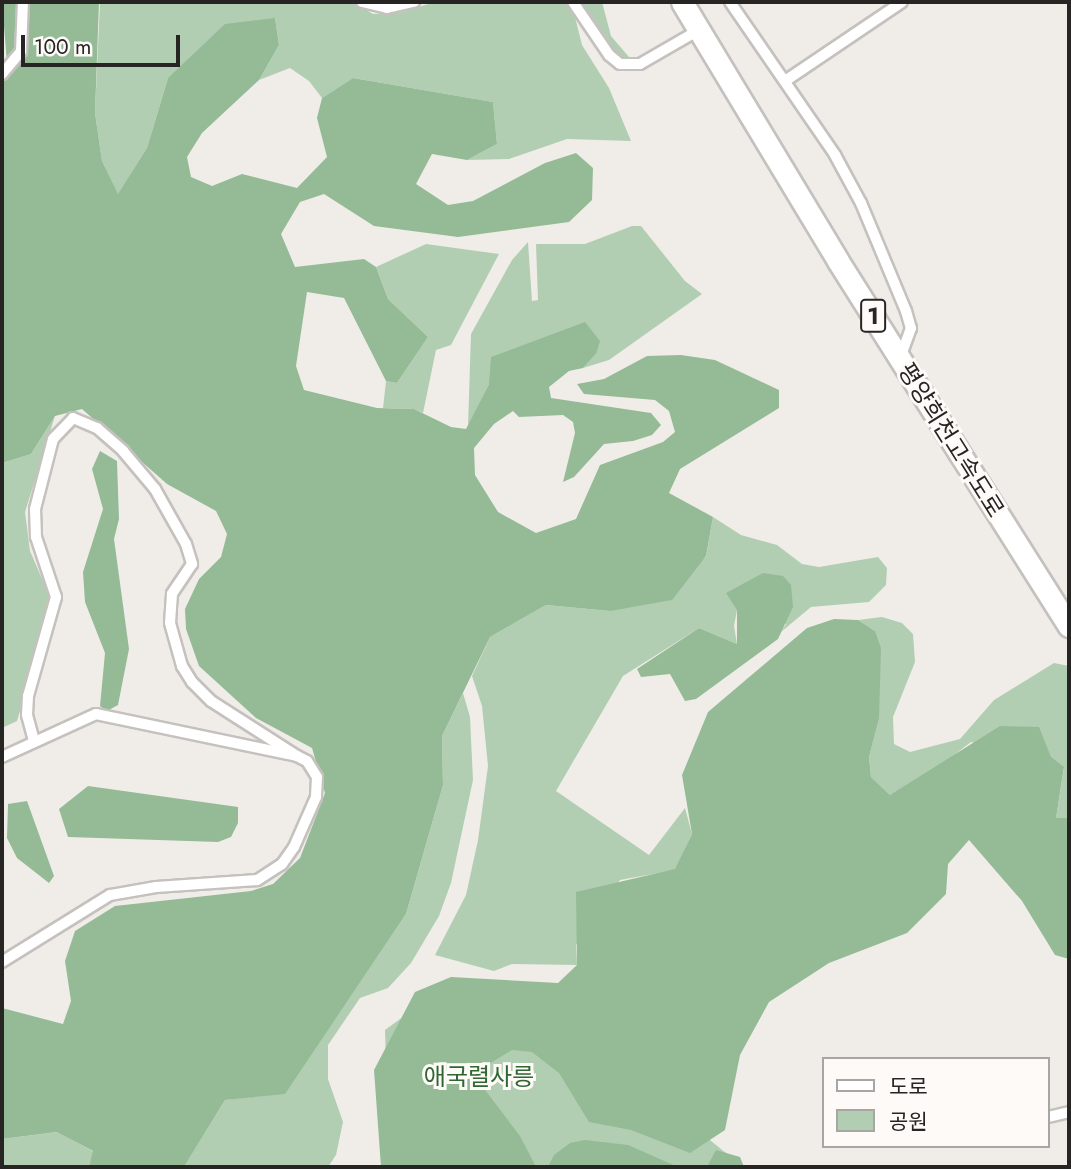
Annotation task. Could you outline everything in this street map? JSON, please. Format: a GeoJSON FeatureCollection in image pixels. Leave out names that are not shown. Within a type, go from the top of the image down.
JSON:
{"type":"FeatureCollection","features":[{"type":"Feature","properties":{"kind":"highway","name":"평양희천고속도로"},"geometry":{"type":"LineString","coordinates":[[682,2],[838,261],[1069,626]]}},
{"type":"Feature","properties":{"kind":"highway","name":"평양희천고속도로"},"geometry":{"type":"LineString","coordinates":[[695,2],[903,350],[1069,605]]}},
{"type":"Feature","properties":{"kind":"street"},"geometry":{"type":"LineString","coordinates":[[2,74],[21,51],[23,2]]}},
{"type":"Feature","properties":{"kind":"street"},"geometry":{"type":"LineString","coordinates":[[362,2],[387,8],[414,2]]}},
{"type":"Feature","properties":{"kind":"street"},"geometry":{"type":"LineString","coordinates":[[573,2],[609,55],[620,64],[640,64],[699,30]]}},
{"type":"Feature","properties":{"kind":"street"},"geometry":{"type":"LineString","coordinates":[[730,2],[835,155],[889,265],[911,328],[903,350]]}},
{"type":"Feature","properties":{"kind":"street"},"geometry":{"type":"LineString","coordinates":[[785,81],[902,2]]}},
{"type":"Feature","properties":{"kind":"street"},"geometry":{"type":"LineString","coordinates":[[2,962],[110,895],[156,887],[257,880],[282,864],[294,847],[316,797],[317,776],[307,761],[211,701],[192,682],[175,647],[170,623],[172,594],[192,564],[186,544],[155,489],[123,450],[97,428],[73,418],[53,439],[35,509],[36,537],[56,597],[29,696],[27,715],[34,741]]}},
{"type":"Feature","properties":{"kind":"street"},"geometry":{"type":"LineString","coordinates":[[2,757],[96,714],[297,756]]}},
{"type":"Feature","properties":{"kind":"street"},"geometry":{"type":"LineString","coordinates":[[1050,1117],[1069,1112]]}},
{"type":"Feature","properties":{"kind":"green space"},"geometry":{"type":"Polygon","coordinates":[[[2,2],[19,2],[18,45],[7,63],[2,2]]]}},
{"type":"Feature","properties":{"kind":"green space"},"geometry":{"type":"Polygon","coordinates":[[[27,2],[99,2],[95,113],[102,161],[118,194],[147,148],[168,78],[225,24],[275,18],[279,45],[259,80],[202,133],[187,157],[191,177],[212,186],[242,174],[297,188],[327,157],[317,118],[322,98],[353,78],[493,102],[497,144],[467,160],[432,154],[416,184],[448,205],[473,201],[545,163],[576,153],[593,168],[592,200],[569,222],[458,237],[374,226],[324,194],[300,202],[281,234],[295,267],[364,259],[376,267],[388,299],[428,337],[397,383],[386,381],[344,298],[307,292],[296,366],[304,390],[377,408],[414,409],[451,427],[466,429],[489,384],[491,357],[585,322],[600,341],[596,354],[583,368],[569,371],[549,387],[551,398],[651,413],[661,425],[652,435],[633,441],[604,444],[574,477],[563,482],[575,433],[573,422],[563,415],[519,417],[513,411],[494,424],[474,448],[475,475],[498,512],[536,533],[576,519],[600,465],[663,442],[675,432],[669,411],[655,400],[584,394],[577,384],[604,379],[647,356],[681,355],[715,360],[779,390],[779,408],[680,469],[669,493],[713,517],[706,556],[672,600],[610,611],[546,605],[490,637],[442,736],[443,785],[406,914],[285,1094],[225,1100],[184,1167],[89,1167],[93,1151],[57,1132],[2,1139],[2,1008],[63,1024],[71,1001],[65,961],[75,931],[115,906],[251,891],[273,884],[300,858],[325,793],[312,748],[256,718],[199,666],[186,629],[185,609],[199,579],[221,557],[227,534],[216,511],[167,484],[82,409],[55,416],[31,454],[2,463],[2,79],[22,61],[27,2]]]}},
{"type":"Feature","properties":{"kind":"green space"},"geometry":{"type":"Polygon","coordinates":[[[100,2],[353,2],[373,14],[402,12],[435,2],[566,2],[574,13],[582,45],[609,88],[631,141],[567,139],[509,159],[467,160],[497,144],[493,102],[353,78],[322,98],[309,81],[290,68],[259,80],[279,45],[275,18],[168,78],[147,148],[118,195],[102,161],[95,113],[100,2]]]}},
{"type":"Feature","properties":{"kind":"green space"},"geometry":{"type":"Polygon","coordinates":[[[581,2],[602,2],[611,36],[629,57],[626,61],[606,42],[581,2]]]}},
{"type":"Feature","properties":{"kind":"green space"},"geometry":{"type":"Polygon","coordinates":[[[632,226],[641,226],[685,281],[702,294],[609,360],[583,368],[596,354],[489,384],[468,426],[471,334],[512,260],[528,242],[532,301],[538,300],[536,244],[585,244],[632,226]]]}},
{"type":"Feature","properties":{"kind":"green space"},"geometry":{"type":"Polygon","coordinates":[[[426,244],[499,254],[451,345],[436,350],[423,413],[414,409],[383,408],[386,381],[397,383],[428,337],[388,299],[376,267],[426,244]]]}},
{"type":"Feature","properties":{"kind":"green space"},"geometry":{"type":"Polygon","coordinates":[[[55,416],[25,512],[30,551],[50,597],[46,624],[17,721],[2,728],[2,463],[31,454],[55,416]]]}},
{"type":"Feature","properties":{"kind":"green space"},"geometry":{"type":"Polygon","coordinates":[[[100,451],[117,461],[119,519],[114,539],[129,649],[118,705],[107,711],[100,706],[105,653],[85,602],[83,572],[103,509],[92,469],[100,451]]]}},
{"type":"Feature","properties":{"kind":"green space"},"geometry":{"type":"Polygon","coordinates":[[[713,517],[741,535],[777,545],[802,564],[819,567],[878,557],[887,568],[886,585],[869,602],[811,607],[781,632],[786,624],[737,610],[734,626],[737,644],[699,628],[623,676],[556,791],[649,855],[685,808],[692,834],[675,870],[620,880],[576,945],[577,965],[512,964],[494,971],[435,955],[466,895],[478,840],[488,766],[482,706],[472,676],[490,637],[546,605],[610,611],[706,557],[713,517]]]}},
{"type":"Feature","properties":{"kind":"green space"},"geometry":{"type":"Polygon","coordinates":[[[763,573],[783,576],[791,585],[793,607],[778,639],[696,699],[685,701],[670,674],[641,677],[637,669],[699,628],[737,644],[737,610],[726,593],[763,573]]]}},
{"type":"Feature","properties":{"kind":"green space"},"geometry":{"type":"Polygon","coordinates":[[[882,617],[902,623],[913,634],[915,662],[893,717],[894,744],[910,752],[960,739],[994,700],[1054,663],[1069,666],[1069,818],[1056,818],[1064,768],[971,742],[923,779],[890,795],[871,777],[869,757],[879,719],[875,631],[858,620],[882,617]]]}},
{"type":"Feature","properties":{"kind":"green space"},"geometry":{"type":"Polygon","coordinates":[[[834,619],[858,620],[875,631],[881,648],[879,719],[869,757],[871,777],[890,795],[1000,726],[1039,727],[1051,757],[1064,767],[1056,818],[1069,818],[1069,959],[1055,955],[1022,901],[969,840],[948,864],[946,894],[907,933],[829,963],[769,1002],[740,1055],[725,1130],[690,1153],[631,1130],[589,1122],[559,1073],[532,1052],[512,1050],[489,1064],[482,1086],[520,1136],[536,1167],[381,1167],[374,1070],[415,992],[451,977],[558,983],[577,965],[576,892],[675,869],[692,834],[682,775],[708,712],[807,628],[834,619]]]}},
{"type":"Feature","properties":{"kind":"green space"},"geometry":{"type":"Polygon","coordinates":[[[463,693],[470,717],[473,780],[451,883],[439,916],[411,963],[388,988],[360,998],[328,1045],[328,1079],[343,1122],[336,1155],[328,1167],[184,1167],[225,1100],[285,1093],[406,914],[443,785],[442,736],[463,693]]]}},
{"type":"Feature","properties":{"kind":"green space"},"geometry":{"type":"Polygon","coordinates":[[[88,786],[238,807],[238,823],[231,837],[218,842],[68,837],[59,809],[88,786]]]}},
{"type":"Feature","properties":{"kind":"green space"},"geometry":{"type":"Polygon","coordinates":[[[27,801],[54,876],[49,883],[17,858],[7,838],[8,804],[27,801]]]}},
{"type":"Feature","properties":{"kind":"green space","name":"애국렬사릉"},"geometry":{"type":"Polygon","coordinates":[[[448,984],[634,1078],[743,1167],[389,1167],[385,1030],[448,984]]]}},
{"type":"Feature","properties":{"kind":"green space"},"geometry":{"type":"Polygon","coordinates":[[[58,1132],[94,1152],[89,1167],[2,1167],[2,1139],[58,1132]]]}},
{"type":"Feature","properties":{"kind":"green space"},"geometry":{"type":"Polygon","coordinates":[[[585,1140],[628,1145],[678,1167],[548,1167],[554,1155],[570,1143],[585,1140]]]}},
{"type":"Feature","properties":{"kind":"green space"},"geometry":{"type":"Polygon","coordinates":[[[716,1150],[740,1157],[744,1167],[707,1167],[716,1150]]]}}]}
